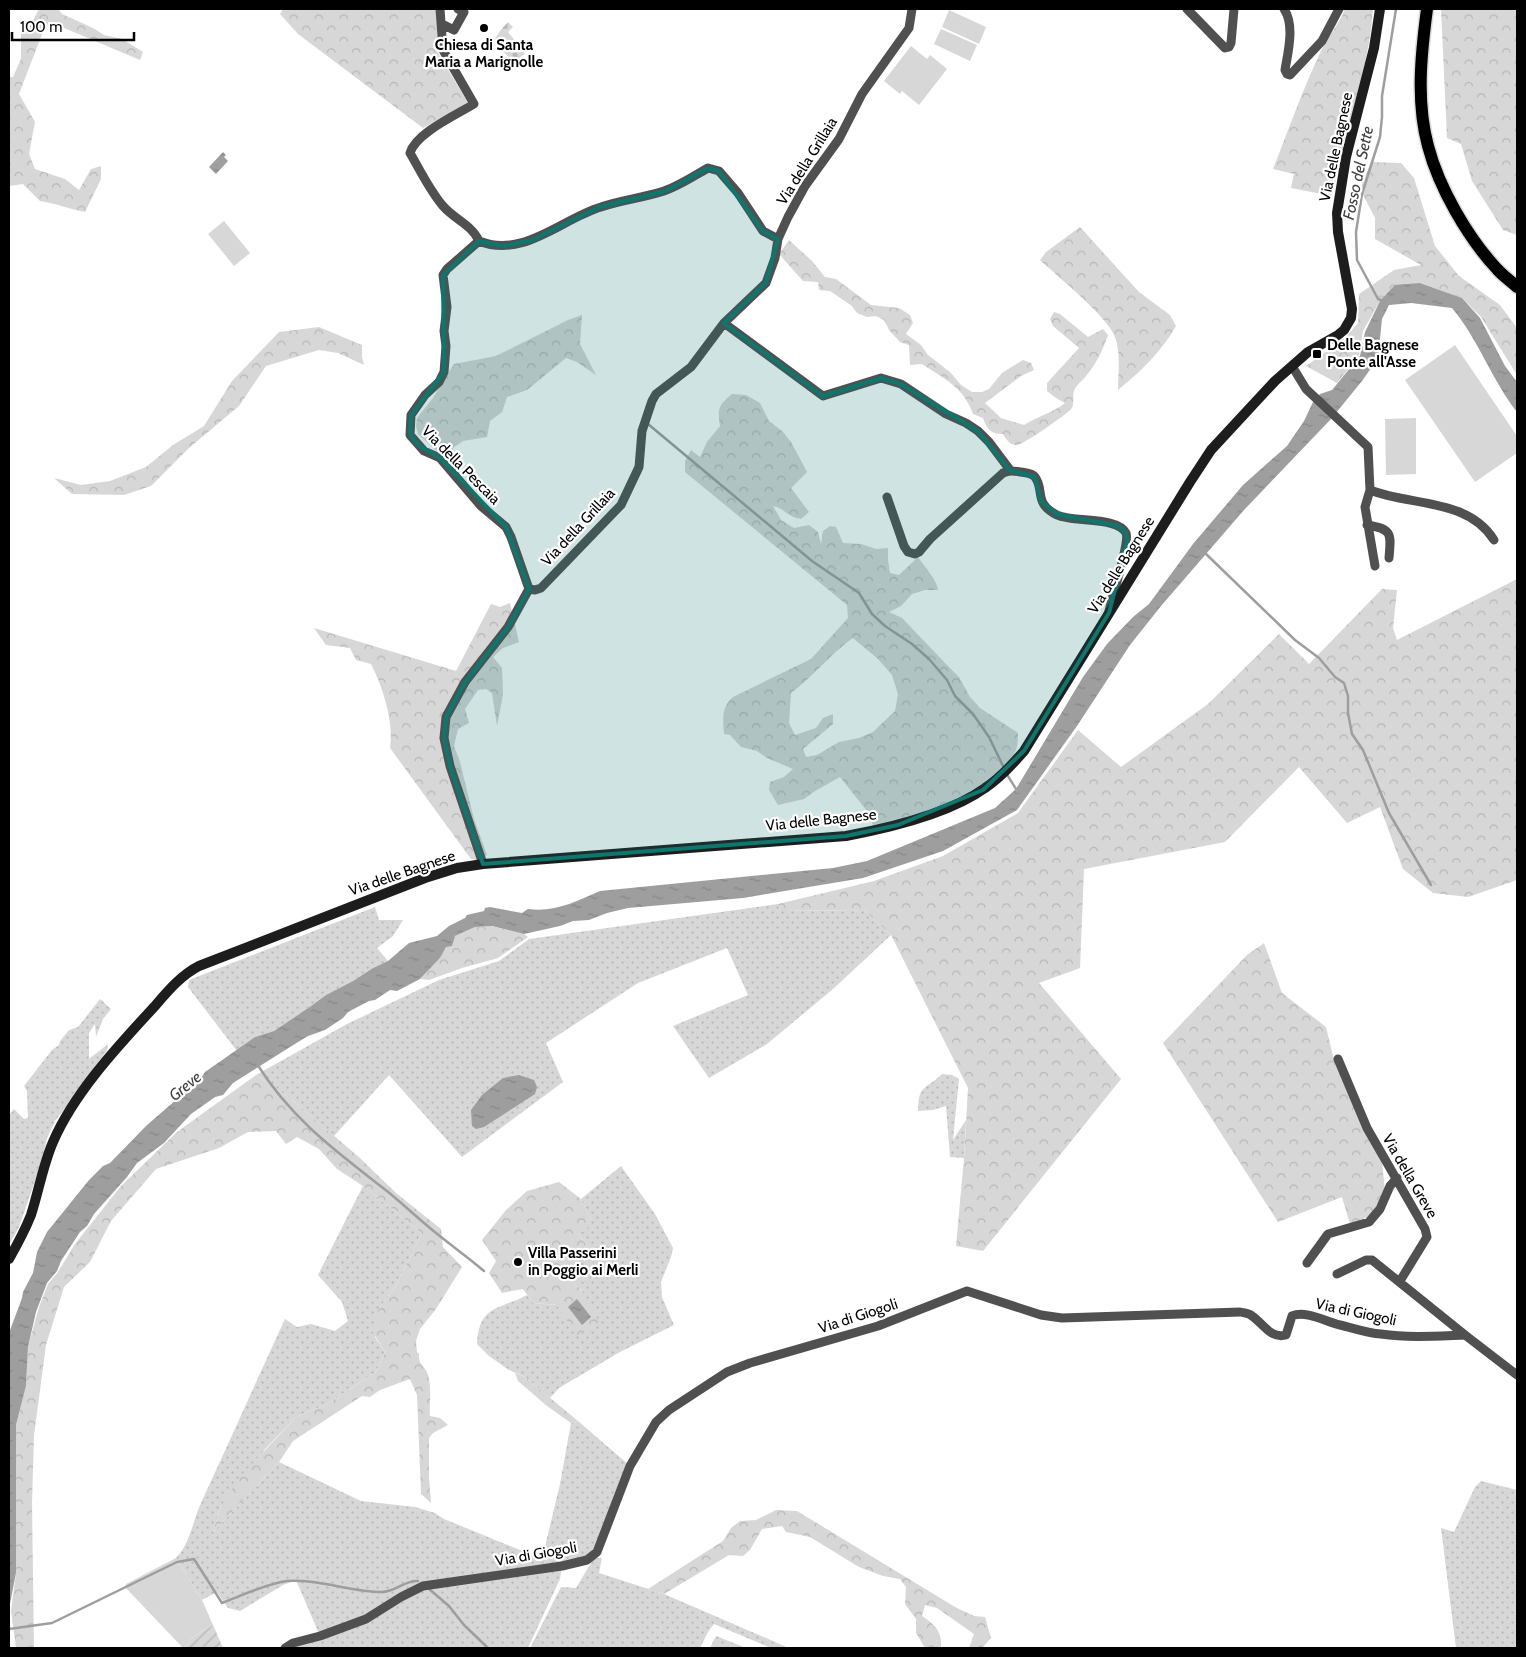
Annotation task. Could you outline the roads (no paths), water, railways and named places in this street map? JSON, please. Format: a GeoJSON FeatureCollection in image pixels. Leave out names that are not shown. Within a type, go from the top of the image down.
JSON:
{"type":"FeatureCollection","features":[{"type":"Feature","properties":{"kind":"main road","name":"Via delle Bagnese"},"geometry":{"type":"LineString","coordinates":[[9,1259],[30,1216],[53,1142],[70,1110],[127,1038],[168,992],[189,972],[205,963],[425,878],[457,868],[483,864],[846,836],[881,830],[932,813],[966,799],[983,790],[1012,766],[1024,751],[1211,450],[1275,381],[1308,352],[1338,335],[1351,318],[1352,309],[1337,213],[1346,158],[1374,48],[1380,9]]}},
{"type":"Feature","properties":{"kind":"main road"},"geometry":{"type":"LineString","coordinates":[[1427,9],[1420,78],[1422,111],[1428,146],[1444,190],[1468,230],[1497,270],[1517,287]]}},
{"type":"Feature","properties":{"kind":"street"},"geometry":{"type":"LineString","coordinates":[[440,9],[443,50],[474,104],[420,137],[412,146],[410,153],[444,208],[476,234],[479,241],[490,246],[503,246],[532,240],[599,207],[665,191],[708,168],[719,171],[738,193],[763,231],[778,239]]}},
{"type":"Feature","properties":{"kind":"street"},"geometry":{"type":"LineString","coordinates":[[442,24],[454,30],[464,12],[458,9]]}},
{"type":"Feature","properties":{"kind":"street","name":"Via della Grillaia"},"geometry":{"type":"LineString","coordinates":[[529,590],[541,588],[621,505],[639,467],[642,431],[656,394],[691,367],[724,323],[766,283],[775,258],[778,239],[805,186],[840,139],[862,94],[909,28],[912,9]]}},
{"type":"Feature","properties":{"kind":"street"},"geometry":{"type":"LineString","coordinates":[[1187,9],[1225,48],[1229,47],[1231,43],[1234,9]]}},
{"type":"Feature","properties":{"kind":"street"},"geometry":{"type":"LineString","coordinates":[[1284,9],[1288,14],[1290,32],[1285,70],[1290,75],[1322,41],[1340,9]]}},
{"type":"Feature","properties":{"kind":"street","name":"Via della Pescaia"},"geometry":{"type":"LineString","coordinates":[[479,241],[447,269],[443,275],[446,307],[444,372],[439,382],[426,395],[411,415],[410,435],[424,451],[440,458],[481,506],[506,527],[511,536],[529,590]]}},
{"type":"Feature","properties":{"kind":"street"},"geometry":{"type":"LineString","coordinates":[[724,323],[823,396],[881,378],[901,384],[946,414],[978,431],[990,442],[1010,470]]}},
{"type":"Feature","properties":{"kind":"street"},"geometry":{"type":"LineString","coordinates":[[1292,366],[1306,389],[1368,446],[1370,490],[1365,507],[1375,566]]}},
{"type":"Feature","properties":{"kind":"street"},"geometry":{"type":"LineString","coordinates":[[887,497],[904,546],[908,552],[915,554],[1003,473],[1010,470],[1031,474],[1035,477],[1042,501],[1046,507],[1057,514],[1066,518],[1119,526],[1126,533],[1127,543],[1109,612]]}},
{"type":"Feature","properties":{"kind":"street"},"geometry":{"type":"LineString","coordinates":[[1370,490],[1385,496],[1421,501],[1449,508],[1487,529],[1494,540]]}},
{"type":"Feature","properties":{"kind":"street"},"geometry":{"type":"LineString","coordinates":[[1367,525],[1380,527],[1391,536],[1389,558]]}},
{"type":"Feature","properties":{"kind":"street"},"geometry":{"type":"LineString","coordinates":[[483,864],[450,766],[444,738],[446,717],[465,682],[508,627],[529,590]]}},
{"type":"Feature","properties":{"kind":"street","name":"Via della Greve"},"geometry":{"type":"LineString","coordinates":[[1338,1059],[1367,1128],[1425,1229],[1427,1237],[1400,1281]]}},
{"type":"Feature","properties":{"kind":"street"},"geometry":{"type":"LineString","coordinates":[[1308,1263],[1328,1234],[1369,1222],[1380,1209],[1390,1186],[1397,1178]]}},
{"type":"Feature","properties":{"kind":"street"},"geometry":{"type":"LineString","coordinates":[[1337,1274],[1366,1260],[1372,1260],[1517,1375]]}},
{"type":"Feature","properties":{"kind":"street","name":"Via di Giogoli"},"geometry":{"type":"LineString","coordinates":[[285,1648],[293,1643],[320,1636],[366,1619],[401,1597],[423,1586],[562,1566],[587,1560],[597,1552],[630,1466],[656,1422],[669,1410],[727,1372],[878,1326],[967,1291],[1041,1315],[1062,1318],[1240,1312],[1250,1314],[1270,1333],[1279,1336],[1286,1334],[1292,1316],[1304,1314],[1328,1323],[1380,1334],[1420,1337],[1465,1334]]}},
{"type":"Feature","properties":{"kind":"water"},"geometry":{"type":"Polygon","coordinates":[[[223,152],[226,155],[224,157],[228,161],[216,174],[209,167],[223,152]]]}},
{"type":"Feature","properties":{"kind":"water"},"geometry":{"type":"Polygon","coordinates":[[[1420,283],[1462,298],[1480,318],[1505,366],[1517,382],[1517,412],[1500,387],[1470,333],[1452,308],[1411,303],[1389,305],[1382,319],[1378,358],[1362,381],[1331,419],[1244,510],[1161,606],[1130,645],[1077,726],[1017,810],[943,851],[863,878],[743,898],[628,908],[589,920],[573,921],[524,934],[492,926],[475,927],[455,936],[452,946],[446,947],[440,958],[420,979],[397,991],[390,990],[375,1000],[369,1001],[348,1012],[343,1018],[325,1030],[308,1036],[233,1083],[223,1095],[215,1097],[191,1114],[164,1143],[137,1163],[94,1214],[87,1226],[80,1232],[61,1261],[57,1271],[47,1283],[36,1312],[28,1347],[26,1386],[16,1425],[16,1573],[9,1609],[9,1333],[23,1292],[33,1273],[37,1252],[47,1232],[89,1180],[103,1166],[110,1163],[146,1126],[201,1078],[205,1072],[255,1037],[274,1031],[326,995],[388,961],[409,943],[437,936],[467,915],[484,911],[485,908],[490,907],[522,913],[528,909],[556,908],[600,891],[833,868],[867,861],[995,808],[1016,789],[1083,677],[1107,644],[1133,617],[1149,604],[1193,544],[1243,485],[1287,446],[1304,421],[1313,402],[1320,394],[1332,390],[1360,356],[1365,332],[1380,301],[1395,285],[1420,283]]]}},
{"type":"Feature","properties":{"kind":"water"},"geometry":{"type":"Polygon","coordinates":[[[519,1075],[534,1080],[537,1087],[535,1094],[484,1127],[476,1129],[472,1126],[471,1110],[482,1095],[503,1078],[519,1075]]]}},
{"type":"Feature","properties":{"kind":"water"},"geometry":{"type":"Polygon","coordinates":[[[577,1299],[591,1317],[582,1325],[568,1307],[577,1299]]]}},
{"type":"Feature","properties":{"kind":"waterway","name":"Fosso del Sette"},"geometry":{"type":"LineString","coordinates":[[1384,301],[1378,299],[1357,260],[1356,232],[1362,194],[1380,137],[1382,96],[1396,9]]}},
{"type":"Feature","properties":{"kind":"waterway"},"geometry":{"type":"LineString","coordinates":[[648,424],[812,561],[859,593],[872,614],[929,659],[947,680],[955,696],[973,714],[989,737],[1004,768]]}},
{"type":"Feature","properties":{"kind":"waterway"},"geometry":{"type":"LineString","coordinates":[[1205,553],[1295,640],[1319,658],[1335,677],[1344,683],[1348,696],[1348,713],[1352,734],[1363,750],[1389,813],[1431,885]]}},
{"type":"Feature","properties":{"kind":"waterway"},"geometry":{"type":"LineString","coordinates":[[1006,773],[1018,792]]}},
{"type":"Feature","properties":{"kind":"waterway"},"geometry":{"type":"LineString","coordinates":[[257,1064],[285,1102],[316,1134],[484,1271]]}},
{"type":"Feature","properties":{"kind":"waterway"},"geometry":{"type":"LineString","coordinates":[[9,1629],[52,1623],[177,1562],[194,1559],[222,1603],[263,1587],[287,1581],[311,1582],[382,1592],[392,1590],[408,1582],[418,1581]]}},
{"type":"Feature","properties":{"kind":"waterway"},"geometry":{"type":"LineString","coordinates":[[428,1588],[449,1606],[464,1625],[488,1648]]}},
{"type":"Feature","properties":{"kind":"place","name":"Chiesa di Santa Maria a Marignolle"},"geometry":{"type":"Point","coordinates":[484,28]}},
{"type":"Feature","properties":{"kind":"place","name":"Delle Bagnese Ponte all'Asse"},"geometry":{"type":"Point","coordinates":[1317,354]}},
{"type":"Feature","properties":{"kind":"place","name":"Villa Passerini in Poggio ai Merli"},"geometry":{"type":"Point","coordinates":[518,1262]}},
{"type":"Feature","properties":{"kind":"water label","name":"Greve"},"geometry":{"type":"Point","coordinates":[185,1086]}}]}
